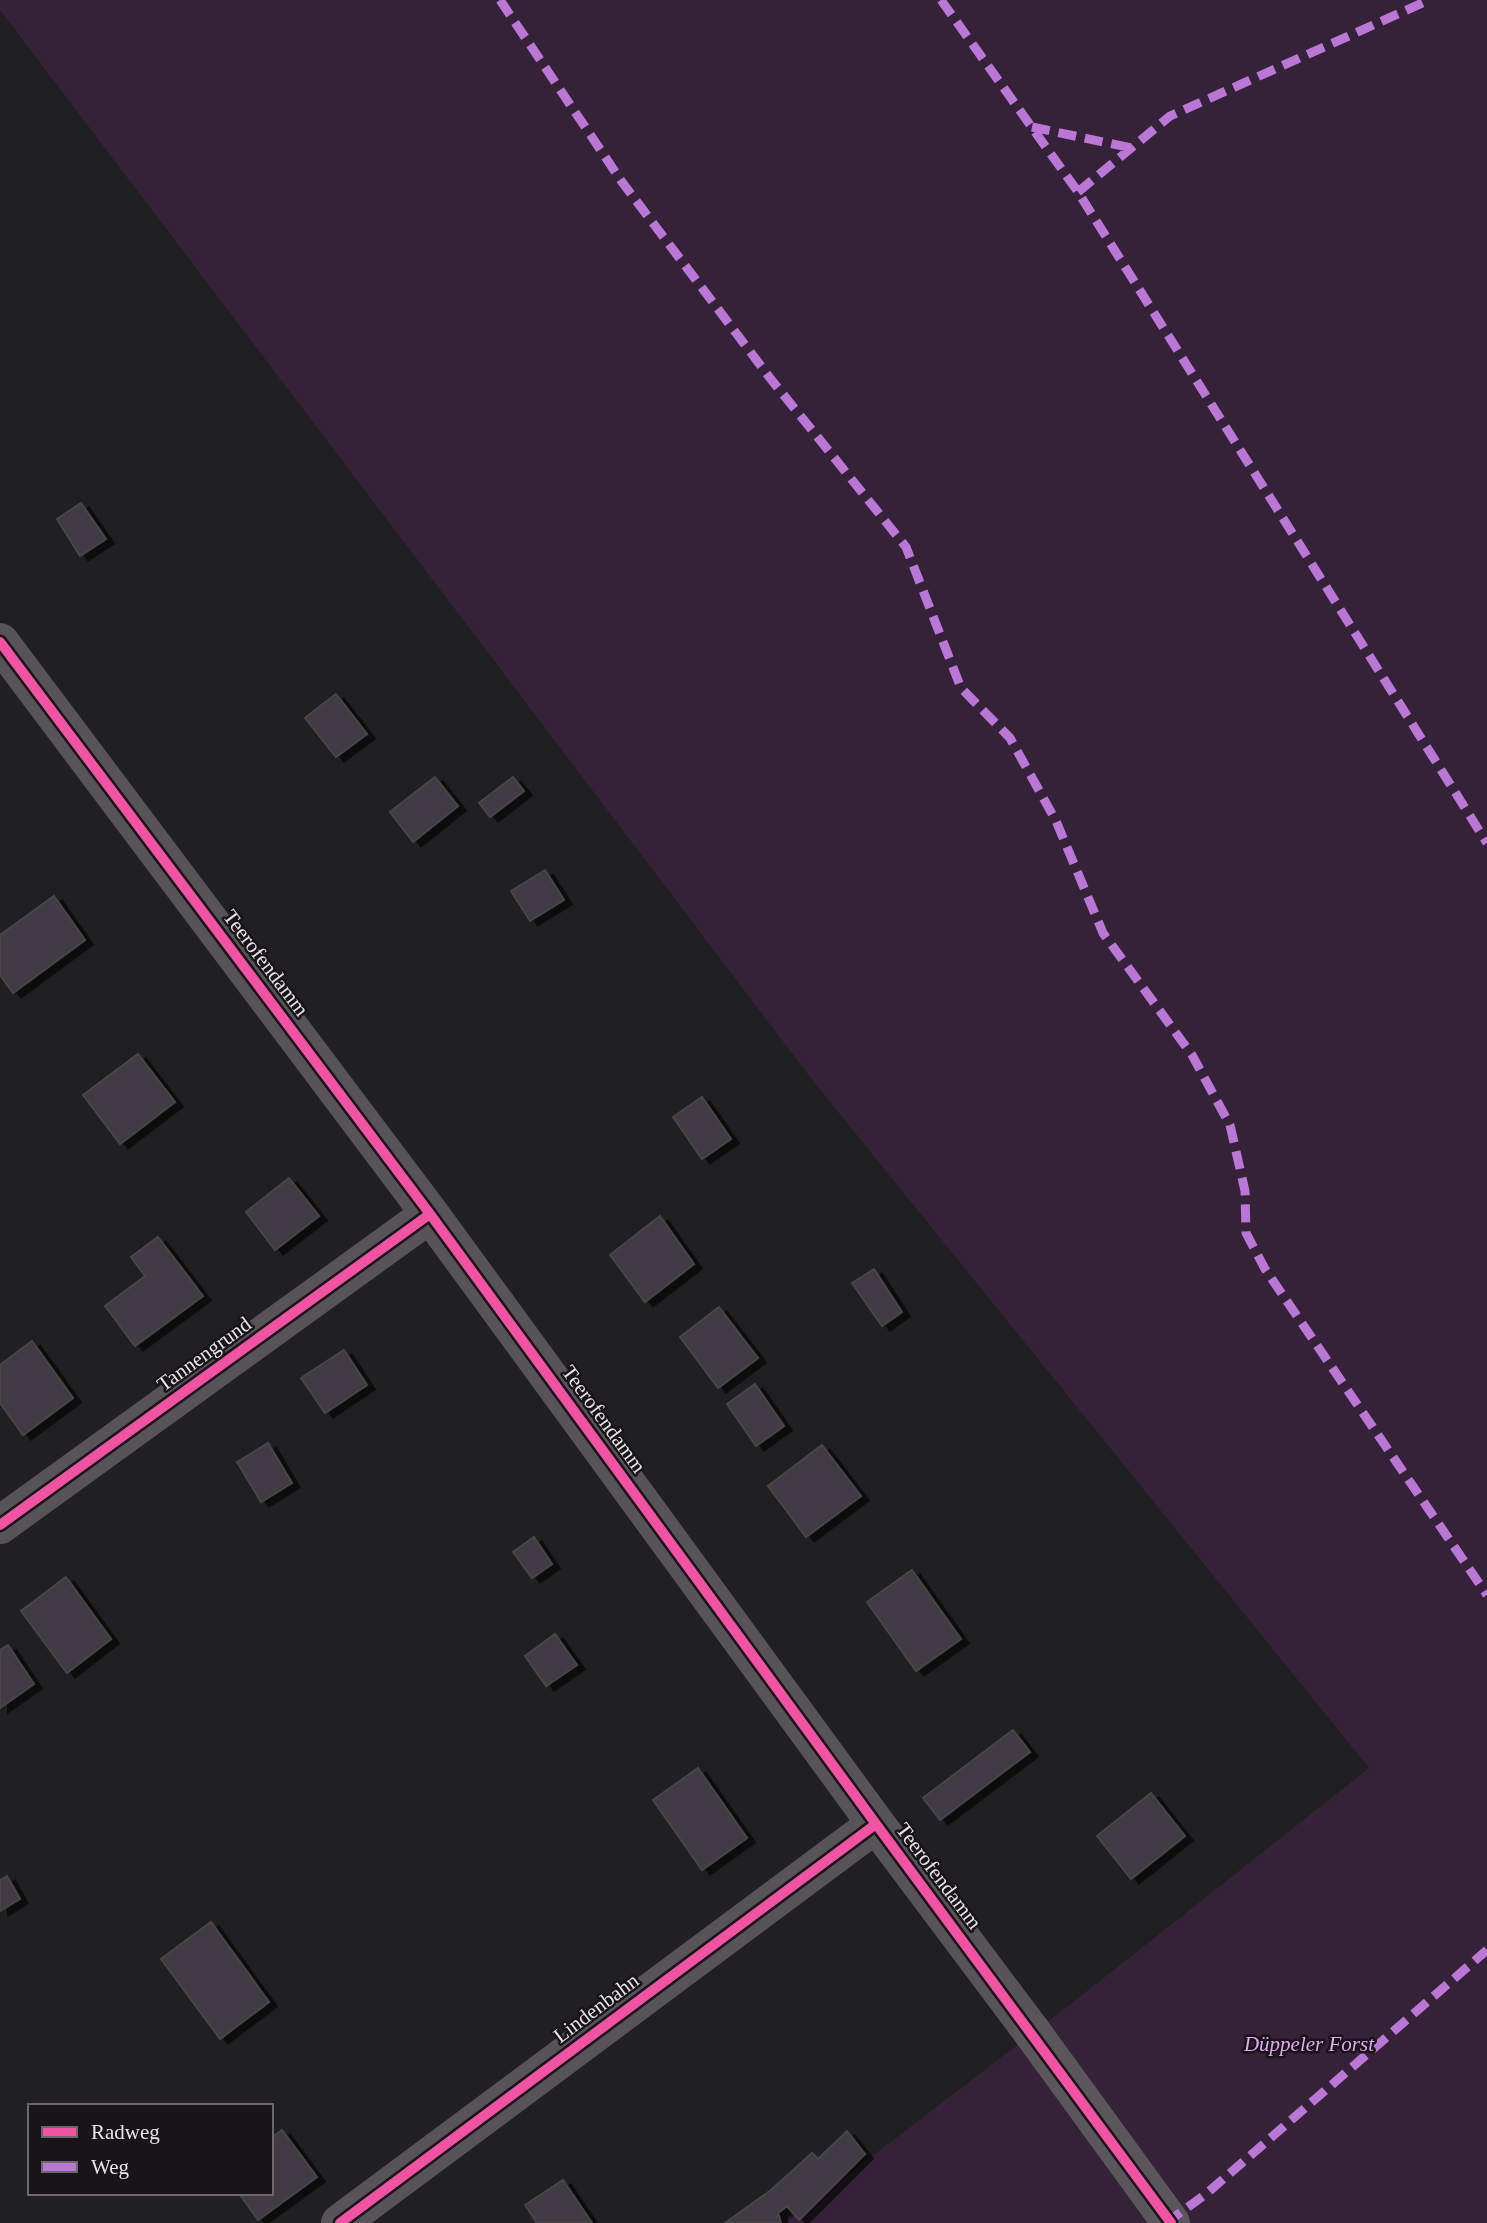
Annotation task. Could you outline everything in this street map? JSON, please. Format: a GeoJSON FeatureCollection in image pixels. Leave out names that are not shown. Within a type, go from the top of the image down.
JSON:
{"type":"FeatureCollection","features":[{"type":"Feature","properties":{"kind":"street","name":"Teerofendamm"},"geometry":{"type":"LineString","coordinates":[[0,642],[430,1214],[1170,2222]]}},
{"type":"Feature","properties":{"kind":"street","name":"Tannengrund"},"geometry":{"type":"LineString","coordinates":[[0,1525],[430,1214]]}},
{"type":"Feature","properties":{"kind":"street","name":"Lindenbahn"},"geometry":{"type":"LineString","coordinates":[[340,2223],[876,1824]]}},
{"type":"Feature","properties":{"kind":"green space","name":"Düppeler Forst"},"geometry":{"type":"Polygon","coordinates":[[[0,0],[1487,0],[1487,2223],[785,2223],[1068,2006],[1369,1768],[813,1081],[0,10],[0,0]]]}},
{"type":"Feature","properties":{"kind":"building"},"geometry":{"type":"Polygon","coordinates":[[[81,503],[106,539],[80,556],[57,519],[81,503]]]}},
{"type":"Feature","properties":{"kind":"building"},"geometry":{"type":"Polygon","coordinates":[[[336,694],[367,734],[336,757],[305,718],[336,694]]]}},
{"type":"Feature","properties":{"kind":"building"},"geometry":{"type":"Polygon","coordinates":[[[435,777],[458,806],[413,842],[390,812],[435,777]]]}},
{"type":"Feature","properties":{"kind":"building"},"geometry":{"type":"Polygon","coordinates":[[[513,777],[524,791],[490,817],[479,803],[513,777]]]}},
{"type":"Feature","properties":{"kind":"building"},"geometry":{"type":"Polygon","coordinates":[[[545,870],[564,900],[530,921],[511,891],[545,870]]]}},
{"type":"Feature","properties":{"kind":"building"},"geometry":{"type":"Polygon","coordinates":[[[54,896],[85,940],[13,993],[0,975],[0,935],[54,896]]]}},
{"type":"Feature","properties":{"kind":"building"},"geometry":{"type":"Polygon","coordinates":[[[138,1054],[175,1102],[120,1144],[83,1095],[138,1054]]]}},
{"type":"Feature","properties":{"kind":"building"},"geometry":{"type":"Polygon","coordinates":[[[702,1097],[731,1139],[702,1159],[673,1117],[702,1097]]]}},
{"type":"Feature","properties":{"kind":"building"},"geometry":{"type":"Polygon","coordinates":[[[289,1178],[319,1216],[275,1250],[246,1212],[289,1178]]]}},
{"type":"Feature","properties":{"kind":"building"},"geometry":{"type":"Polygon","coordinates":[[[660,1216],[694,1264],[645,1302],[610,1255],[660,1216]]]}},
{"type":"Feature","properties":{"kind":"building"},"geometry":{"type":"Polygon","coordinates":[[[158,1237],[203,1296],[135,1346],[105,1306],[145,1276],[131,1257],[158,1237]]]}},
{"type":"Feature","properties":{"kind":"building"},"geometry":{"type":"Polygon","coordinates":[[[874,1269],[902,1312],[882,1326],[852,1283],[874,1269]]]}},
{"type":"Feature","properties":{"kind":"building"},"geometry":{"type":"Polygon","coordinates":[[[719,1307],[758,1358],[718,1388],[680,1337],[719,1307]]]}},
{"type":"Feature","properties":{"kind":"building"},"geometry":{"type":"Polygon","coordinates":[[[32,1341],[73,1398],[23,1435],[0,1403],[0,1365],[32,1341]]]}},
{"type":"Feature","properties":{"kind":"building"},"geometry":{"type":"Polygon","coordinates":[[[344,1350],[367,1385],[325,1413],[301,1378],[344,1350]]]}},
{"type":"Feature","properties":{"kind":"building"},"geometry":{"type":"Polygon","coordinates":[[[755,1384],[784,1426],[756,1446],[727,1404],[755,1384]]]}},
{"type":"Feature","properties":{"kind":"building"},"geometry":{"type":"Polygon","coordinates":[[[268,1443],[292,1483],[261,1502],[237,1462],[268,1443]]]}},
{"type":"Feature","properties":{"kind":"building"},"geometry":{"type":"Polygon","coordinates":[[[822,1445],[861,1496],[806,1537],[768,1486],[822,1445]]]}},
{"type":"Feature","properties":{"kind":"building"},"geometry":{"type":"Polygon","coordinates":[[[534,1537],[552,1564],[532,1578],[513,1552],[534,1537]]]}},
{"type":"Feature","properties":{"kind":"building"},"geometry":{"type":"Polygon","coordinates":[[[912,1570],[961,1639],[916,1671],[867,1602],[912,1570]]]}},
{"type":"Feature","properties":{"kind":"building"},"geometry":{"type":"Polygon","coordinates":[[[66,1577],[111,1639],[67,1673],[21,1611],[66,1577]]]}},
{"type":"Feature","properties":{"kind":"building"},"geometry":{"type":"Polygon","coordinates":[[[555,1634],[577,1665],[546,1686],[525,1656],[555,1634]]]}},
{"type":"Feature","properties":{"kind":"building"},"geometry":{"type":"Polygon","coordinates":[[[8,1645],[34,1684],[0,1708],[0,1650],[8,1645]]]}},
{"type":"Feature","properties":{"kind":"building"},"geometry":{"type":"Polygon","coordinates":[[[1013,1730],[1030,1752],[940,1820],[923,1798],[1013,1730]]]}},
{"type":"Feature","properties":{"kind":"building"},"geometry":{"type":"Polygon","coordinates":[[[698,1768],[747,1838],[702,1870],[653,1800],[698,1768]]]}},
{"type":"Feature","properties":{"kind":"building"},"geometry":{"type":"Polygon","coordinates":[[[1151,1793],[1185,1836],[1131,1879],[1097,1836],[1151,1793]]]}},
{"type":"Feature","properties":{"kind":"building"},"geometry":{"type":"Polygon","coordinates":[[[7,1876],[20,1899],[0,1911],[0,1880],[7,1876]]]}},
{"type":"Feature","properties":{"kind":"building"},"geometry":{"type":"Polygon","coordinates":[[[211,1922],[269,2002],[220,2039],[161,1959],[211,1922]]]}},
{"type":"Feature","properties":{"kind":"building"},"geometry":{"type":"Polygon","coordinates":[[[282,2130],[317,2177],[258,2220],[240,2195],[273,2195],[273,2137],[282,2130]]]}},
{"type":"Feature","properties":{"kind":"building"},"geometry":{"type":"Polygon","coordinates":[[[847,2131],[865,2154],[799,2220],[787,2206],[778,2213],[781,2223],[725,2223],[771,2190],[812,2153],[818,2159],[847,2131]]]}},
{"type":"Feature","properties":{"kind":"building"},"geometry":{"type":"Polygon","coordinates":[[[563,2180],[592,2223],[537,2223],[525,2205],[563,2180]]]}},
{"type":"Feature","properties":{"kind":"marked path"},"geometry":{"type":"LineString","coordinates":[[500,0],[622,182],[770,378],[906,547],[961,688],[1010,738],[1056,821],[1103,933],[1192,1055],[1230,1125],[1245,1191],[1246,1233],[1265,1269],[1487,1595]]}},
{"type":"Feature","properties":{"kind":"marked path"},"geometry":{"type":"LineString","coordinates":[[941,0],[1078,192],[1487,843]]}},
{"type":"Feature","properties":{"kind":"marked path"},"geometry":{"type":"LineString","coordinates":[[1078,192],[1170,116],[1429,0]]}},
{"type":"Feature","properties":{"kind":"marked path"},"geometry":{"type":"LineString","coordinates":[[1032,127],[1132,148]]}},
{"type":"Feature","properties":{"kind":"marked path"},"geometry":{"type":"LineString","coordinates":[[1166,2223],[1206,2194],[1487,1950]]}},
{"type":"Feature","properties":{"kind":"cycle path"},"geometry":{"type":"LineString","coordinates":[[0,642],[430,1214],[1171,2223]]}},
{"type":"Feature","properties":{"kind":"cycle path"},"geometry":{"type":"LineString","coordinates":[[0,1525],[430,1214]]}},
{"type":"Feature","properties":{"kind":"cycle path"},"geometry":{"type":"LineString","coordinates":[[340,2223],[876,1824]]}}]}
